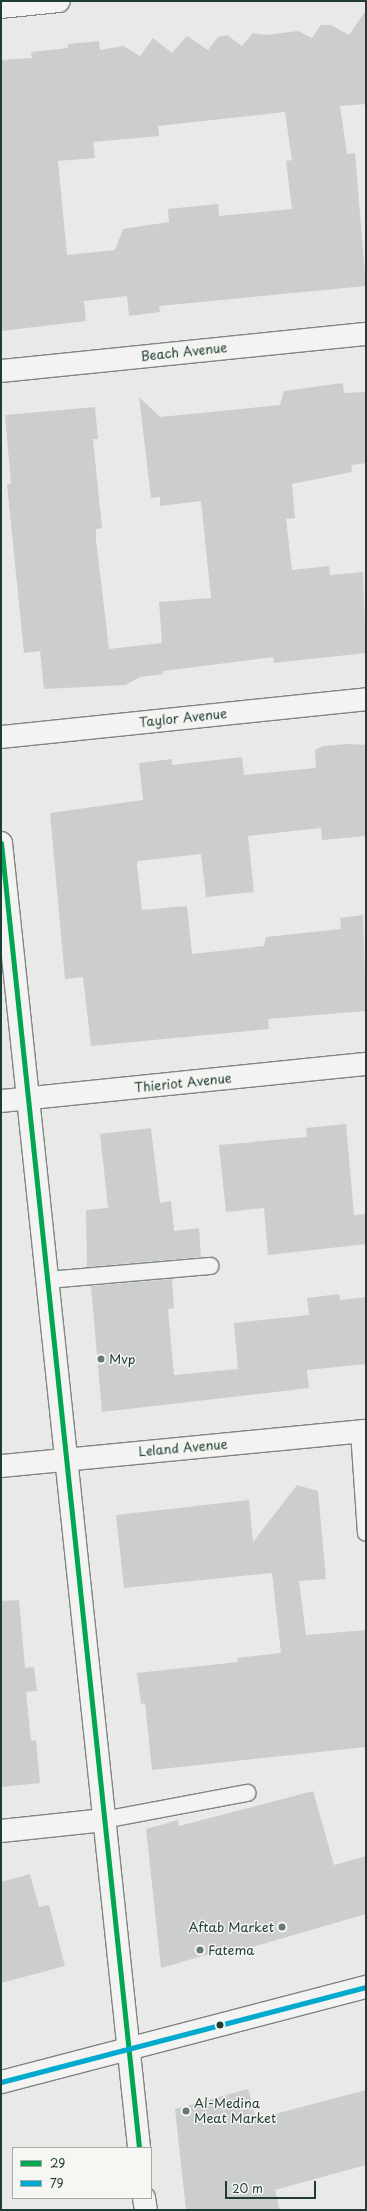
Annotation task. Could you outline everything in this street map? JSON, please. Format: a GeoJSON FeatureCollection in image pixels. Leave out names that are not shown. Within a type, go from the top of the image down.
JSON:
{"type":"FeatureCollection","features":[{"type":"Feature","properties":{"kind":"street"},"geometry":{"type":"LineString","coordinates":[[1,7],[59,1]]}},
{"type":"Feature","properties":{"kind":"street","name":"Beach Avenue"},"geometry":{"type":"LineString","coordinates":[[1,371],[366,334]]}},
{"type":"Feature","properties":{"kind":"street","name":"Taylor Avenue"},"geometry":{"type":"LineString","coordinates":[[1,737],[366,699]]}},
{"type":"Feature","properties":{"kind":"street"},"geometry":{"type":"LineString","coordinates":[[1,843],[139,2147]]}},
{"type":"Feature","properties":{"kind":"street","name":"Thieriot Avenue"},"geometry":{"type":"LineString","coordinates":[[1,1101],[366,1064]]}},
{"type":"Feature","properties":{"kind":"street","name":"Leland Avenue"},"geometry":{"type":"LineString","coordinates":[[1,1466],[362,1431]]}},
{"type":"Feature","properties":{"kind":"street"},"geometry":{"type":"LineString","coordinates":[[1,1831],[104,1820]]}},
{"type":"Feature","properties":{"kind":"street"},"geometry":{"type":"LineString","coordinates":[[1,2082],[366,1987]]}},
{"type":"Feature","properties":{"kind":"street"},"geometry":{"type":"LineString","coordinates":[[144,2199],[146,2210]]}},
{"type":"Feature","properties":{"kind":"lane"},"geometry":{"type":"LineString","coordinates":[[47,1280],[210,1266]]}},
{"type":"Feature","properties":{"kind":"lane"},"geometry":{"type":"LineString","coordinates":[[362,1431],[366,1533]]}},
{"type":"Feature","properties":{"kind":"lane"},"geometry":{"type":"LineString","coordinates":[[104,1820],[247,1793]]}},
{"type":"Feature","properties":{"kind":"building"},"geometry":{"type":"Polygon","coordinates":[[[366,10],[366,104],[340,106],[347,154],[355,153],[366,286],[159,306],[160,312],[129,316],[127,296],[84,301],[86,321],[1,331],[1,60],[32,58],[31,52],[68,48],[68,44],[99,41],[100,50],[123,46],[140,56],[153,38],[172,53],[187,36],[208,50],[218,37],[227,35],[242,46],[253,33],[266,35],[298,31],[312,38],[321,25],[331,25],[349,35],[366,10]],[[285,112],[158,126],[159,136],[93,142],[95,158],[58,161],[67,255],[115,250],[123,229],[169,222],[168,209],[218,204],[219,216],[292,209],[286,161],[292,160],[285,112]]]}},
{"type":"Feature","properties":{"kind":"building"},"geometry":{"type":"Polygon","coordinates":[[[343,383],[344,393],[366,392],[366,463],[351,465],[352,472],[292,484],[295,518],[286,519],[292,570],[329,566],[330,575],[363,572],[366,653],[274,663],[273,657],[163,671],[163,674],[140,677],[125,685],[44,689],[40,651],[24,653],[7,484],[11,484],[5,415],[95,407],[98,439],[93,439],[102,528],[96,529],[96,540],[109,649],[162,643],[159,602],[211,598],[201,501],[160,506],[160,497],[151,498],[139,397],[160,417],[280,405],[284,391],[343,383]]]}},
{"type":"Feature","properties":{"kind":"building"},"geometry":{"type":"Polygon","coordinates":[[[348,744],[366,745],[366,836],[322,840],[321,828],[248,836],[254,892],[206,897],[201,854],[138,861],[137,864],[142,910],[187,906],[192,954],[264,946],[266,937],[341,929],[340,918],[363,915],[366,1011],[268,1019],[269,1029],[91,1046],[83,977],[65,979],[50,813],[143,800],[139,763],[172,759],[172,765],[242,757],[244,775],[316,768],[315,750],[323,746],[348,744]]]}},
{"type":"Feature","properties":{"kind":"building"},"geometry":{"type":"Polygon","coordinates":[[[346,1124],[354,1215],[366,1214],[366,1244],[268,1255],[264,1208],[226,1212],[219,1145],[307,1137],[306,1128],[346,1124]]]}},
{"type":"Feature","properties":{"kind":"building"},"geometry":{"type":"Polygon","coordinates":[[[151,1128],[160,1203],[171,1201],[174,1231],[199,1228],[201,1257],[87,1267],[86,1210],[108,1208],[100,1134],[151,1128]]]}},
{"type":"Feature","properties":{"kind":"building"},"geometry":{"type":"Polygon","coordinates":[[[172,1279],[174,1308],[168,1309],[174,1375],[238,1369],[234,1323],[309,1315],[307,1298],[339,1294],[340,1300],[366,1297],[366,1364],[307,1370],[309,1388],[102,1412],[91,1286],[172,1279]]]}},
{"type":"Feature","properties":{"kind":"building"},"geometry":{"type":"Polygon","coordinates":[[[297,1485],[318,1491],[326,1579],[299,1581],[306,1635],[366,1630],[366,1747],[152,1770],[145,1703],[141,1704],[137,1673],[238,1662],[237,1658],[281,1653],[272,1573],[124,1588],[116,1515],[249,1500],[253,1542],[297,1485]]]}},
{"type":"Feature","properties":{"kind":"building"},"geometry":{"type":"Polygon","coordinates":[[[19,1600],[25,1668],[34,1667],[37,1691],[26,1692],[31,1741],[36,1740],[40,1783],[1,1787],[1,1601],[19,1600]]]}},
{"type":"Feature","properties":{"kind":"building"},"geometry":{"type":"Polygon","coordinates":[[[313,1791],[334,1865],[366,1856],[366,1914],[218,1957],[216,1952],[161,1968],[146,1829],[178,1820],[179,1826],[313,1791]]]}},
{"type":"Feature","properties":{"kind":"building"},"geometry":{"type":"Polygon","coordinates":[[[30,1874],[39,1907],[49,1905],[65,1966],[1,1983],[1,1882],[30,1874]]]}},
{"type":"Feature","properties":{"kind":"building"},"geometry":{"type":"Polygon","coordinates":[[[248,2089],[256,2119],[366,2090],[366,2165],[275,2190],[280,2210],[186,2210],[175,2109],[248,2089]]]}},
{"type":"Feature","properties":{"kind":"transit line","name":"29"},"geometry":{"type":"LineString","coordinates":[[1,843],[139,2147]]}},
{"type":"Feature","properties":{"kind":"transit line","name":"79"},"geometry":{"type":"LineString","coordinates":[[1,2082],[366,1987]]}},
{"type":"Feature","properties":{"kind":"place","name":"Mvp"},"geometry":{"type":"Point","coordinates":[101,1359]}},
{"type":"Feature","properties":{"kind":"place","name":"Aftab Market"},"geometry":{"type":"Point","coordinates":[282,1927]}},
{"type":"Feature","properties":{"kind":"place","name":"Fatema"},"geometry":{"type":"Point","coordinates":[200,1950]}},
{"type":"Feature","properties":{"kind":"place","name":"Al-Medina Meat Market"},"geometry":{"type":"Point","coordinates":[186,2111]}}]}
